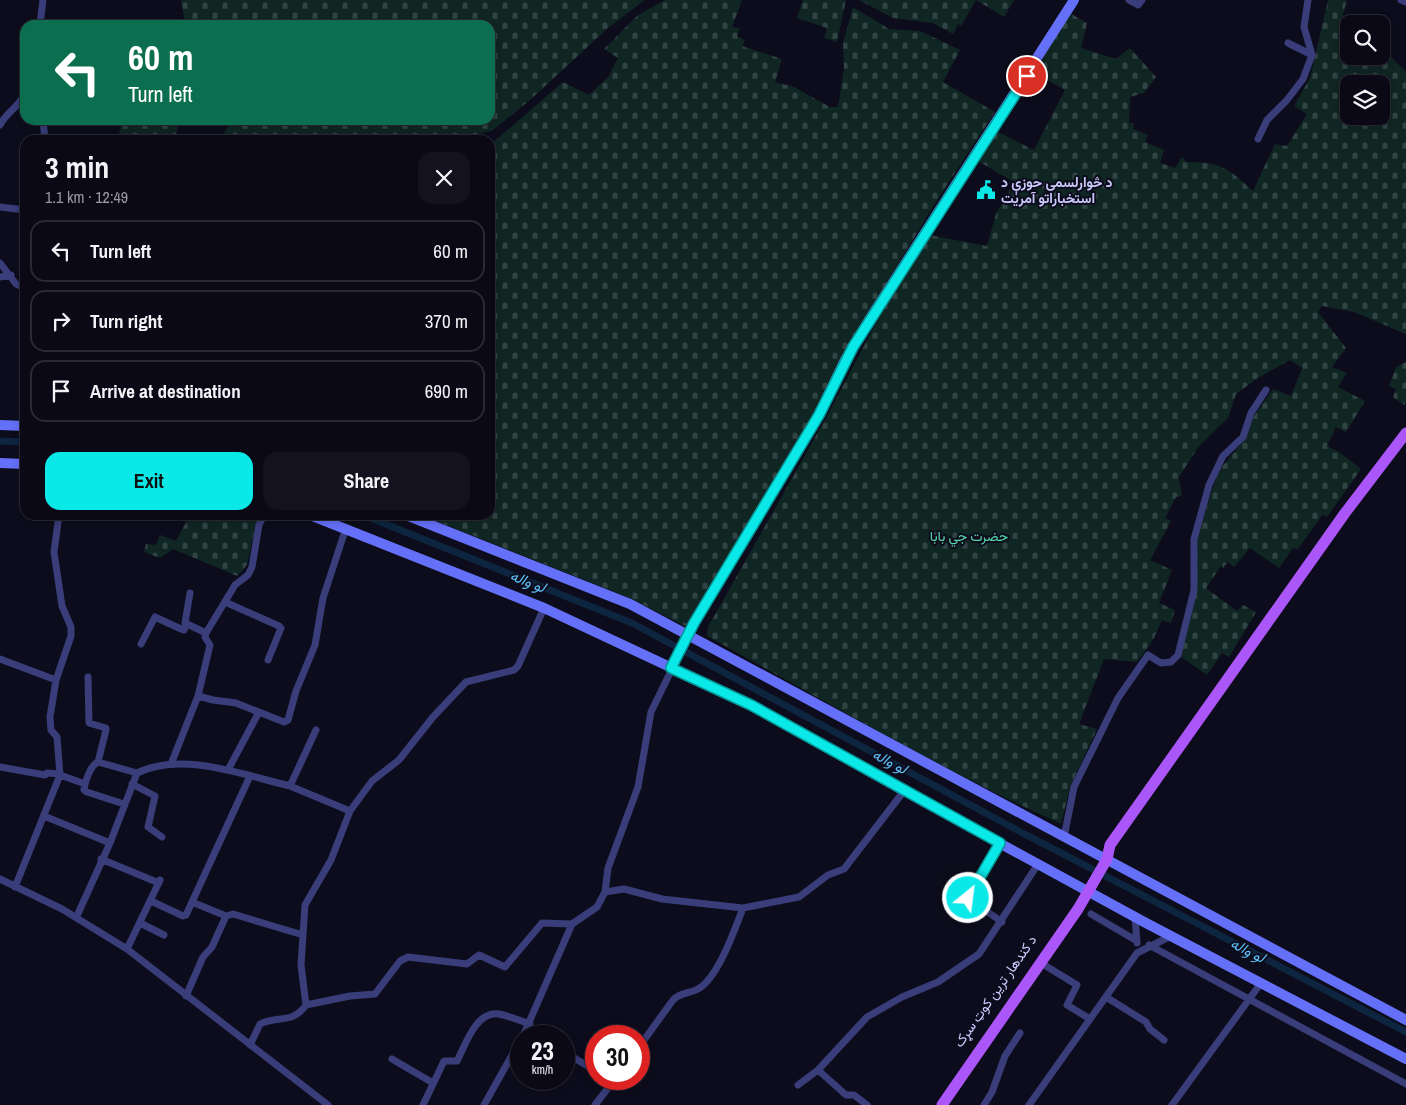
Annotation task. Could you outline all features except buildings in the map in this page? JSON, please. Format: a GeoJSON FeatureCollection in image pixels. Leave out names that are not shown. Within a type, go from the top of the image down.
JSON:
{"type":"FeatureCollection","features":[{"type":"Feature","properties":{"kind":"main road"},"geometry":{"type":"LineString","coordinates":[[1205,716],[1345,513],[1406,433]]}},
{"type":"Feature","properties":{"kind":"main road"},"geometry":{"type":"LineString","coordinates":[[1089,891],[1105,863],[1110,846],[1342,528],[1406,445]]}},
{"type":"Feature","properties":{"kind":"main road","name":"د کندهار ترين کوټ سړک"},"geometry":{"type":"LineString","coordinates":[[942,1105],[1089,891]]}},
{"type":"Feature","properties":{"kind":"main road","name":"د کندهار ترين کوټ سړک"},"geometry":{"type":"LineString","coordinates":[[933,1105],[1074,905],[1089,891]]}},
{"type":"Feature","properties":{"kind":"street"},"geometry":{"type":"LineString","coordinates":[[40,20],[42,0]]}},
{"type":"Feature","properties":{"kind":"street"},"geometry":{"type":"LineString","coordinates":[[528,1025],[572,924],[597,906],[605,892],[608,868],[638,787],[652,712],[672,666],[694,623],[819,415],[845,360],[869,320],[1074,0]]}},
{"type":"Feature","properties":{"kind":"street"},"geometry":{"type":"LineString","coordinates":[[1129,0],[1138,5],[1142,0]]}},
{"type":"Feature","properties":{"kind":"street"},"geometry":{"type":"LineString","coordinates":[[1258,139],[1268,120],[1303,79],[1312,55],[1304,27],[1308,0]]}},
{"type":"Feature","properties":{"kind":"street"},"geometry":{"type":"LineString","coordinates":[[1401,0],[1406,2]]}},
{"type":"Feature","properties":{"kind":"street"},"geometry":{"type":"LineString","coordinates":[[1288,43],[1312,55]]}},
{"type":"Feature","properties":{"kind":"street"},"geometry":{"type":"LineString","coordinates":[[0,125],[4,117],[18,108],[20,104]]}},
{"type":"Feature","properties":{"kind":"street"},"geometry":{"type":"LineString","coordinates":[[0,207],[20,209]]}},
{"type":"Feature","properties":{"kind":"street"},"geometry":{"type":"LineString","coordinates":[[0,263],[16,284],[20,286]]}},
{"type":"Feature","properties":{"kind":"street"},"geometry":{"type":"LineString","coordinates":[[0,278],[11,275]]}},
{"type":"Feature","properties":{"kind":"street"},"geometry":{"type":"LineString","coordinates":[[1064,837],[1074,787],[1118,698],[1148,656],[1161,663],[1171,662],[1178,655],[1194,590],[1194,539],[1209,484],[1223,456],[1243,436],[1251,413],[1266,390]]}},
{"type":"Feature","properties":{"kind":"street"},"geometry":{"type":"LineString","coordinates":[[0,425],[20,426]]}},
{"type":"Feature","properties":{"kind":"street"},"geometry":{"type":"LineString","coordinates":[[0,463],[20,464]]}},
{"type":"Feature","properties":{"kind":"street"},"geometry":{"type":"LineString","coordinates":[[15,887],[60,775],[57,737],[52,730],[50,717],[56,680],[71,636],[71,627],[62,606],[54,552],[58,520]]}},
{"type":"Feature","properties":{"kind":"street"},"geometry":{"type":"LineString","coordinates":[[172,764],[198,696],[210,645],[205,637],[206,633],[235,586],[248,576],[252,567],[262,520]]}},
{"type":"Feature","properties":{"kind":"street"},"geometry":{"type":"LineString","coordinates":[[321,520],[544,608],[672,666],[751,705],[1135,917],[1406,1059]]}},
{"type":"Feature","properties":{"kind":"street"},"geometry":{"type":"LineString","coordinates":[[419,520],[630,604],[688,638],[1064,837],[1105,863],[1406,1020]]}},
{"type":"Feature","properties":{"kind":"street"},"geometry":{"type":"LineString","coordinates":[[198,696],[236,703],[286,722],[292,711],[296,691],[315,645],[323,598],[345,531]]}},
{"type":"Feature","properties":{"kind":"street"},"geometry":{"type":"LineString","coordinates":[[141,644],[155,617],[184,630],[186,625],[184,620],[190,593]]}},
{"type":"Feature","properties":{"kind":"street"},"geometry":{"type":"LineString","coordinates":[[224,602],[280,626],[268,660]]}},
{"type":"Feature","properties":{"kind":"street"},"geometry":{"type":"LineString","coordinates":[[250,1045],[260,1024],[286,1019],[301,1012],[306,1005],[301,965],[305,905],[331,860],[350,811],[372,782],[399,760],[433,717],[466,682],[514,670],[518,666],[544,608]]}},
{"type":"Feature","properties":{"kind":"street"},"geometry":{"type":"LineString","coordinates":[[186,625],[206,633]]}},
{"type":"Feature","properties":{"kind":"street"},"geometry":{"type":"LineString","coordinates":[[0,659],[56,680]]}},
{"type":"Feature","properties":{"kind":"street"},"geometry":{"type":"LineString","coordinates":[[88,677],[89,723],[106,728],[106,730],[98,762],[93,766],[84,790],[124,804]]}},
{"type":"Feature","properties":{"kind":"street"},"geometry":{"type":"LineString","coordinates":[[229,768],[259,712]]}},
{"type":"Feature","properties":{"kind":"street"},"geometry":{"type":"LineString","coordinates":[[290,786],[316,730]]}},
{"type":"Feature","properties":{"kind":"street"},"geometry":{"type":"LineString","coordinates":[[98,762],[137,773]]}},
{"type":"Feature","properties":{"kind":"street"},"geometry":{"type":"LineString","coordinates":[[76,918],[110,843],[137,773],[147,768],[172,764],[229,768],[250,776],[290,786],[350,811]]}},
{"type":"Feature","properties":{"kind":"street"},"geometry":{"type":"LineString","coordinates":[[0,767],[45,775],[47,773],[60,775],[85,784]]}},
{"type":"Feature","properties":{"kind":"street"},"geometry":{"type":"LineString","coordinates":[[150,901],[183,916],[188,913],[250,776]]}},
{"type":"Feature","properties":{"kind":"street"},"geometry":{"type":"LineString","coordinates":[[132,784],[156,796],[148,827],[162,837]]}},
{"type":"Feature","properties":{"kind":"street"},"geometry":{"type":"LineString","coordinates":[[605,892],[624,889],[662,899],[743,908],[798,897],[828,875],[844,869],[904,791]]}},
{"type":"Feature","properties":{"kind":"street"},"geometry":{"type":"LineString","coordinates":[[44,816],[110,843]]}},
{"type":"Feature","properties":{"kind":"street"},"geometry":{"type":"LineString","coordinates":[[1000,843],[968,898],[1002,922]]}},
{"type":"Feature","properties":{"kind":"street"},"geometry":{"type":"LineString","coordinates":[[101,860],[159,882],[126,949]]}},
{"type":"Feature","properties":{"kind":"street"},"geometry":{"type":"LineString","coordinates":[[798,1085],[818,1070],[867,1017],[902,997],[938,982],[980,954],[1038,864]]}},
{"type":"Feature","properties":{"kind":"street"},"geometry":{"type":"LineString","coordinates":[[0,879],[76,918],[126,949],[328,1105]]}},
{"type":"Feature","properties":{"kind":"street"},"geometry":{"type":"LineString","coordinates":[[192,902],[226,916],[233,914],[303,934]]}},
{"type":"Feature","properties":{"kind":"street"},"geometry":{"type":"LineString","coordinates":[[650,1032],[673,1000],[680,994],[698,989],[724,957],[743,908]]}},
{"type":"Feature","properties":{"kind":"street"},"geometry":{"type":"LineString","coordinates":[[1091,914],[1137,941]]}},
{"type":"Feature","properties":{"kind":"street"},"geometry":{"type":"LineString","coordinates":[[186,996],[203,957],[212,947],[226,916]]}},
{"type":"Feature","properties":{"kind":"street"},"geometry":{"type":"LineString","coordinates":[[1135,917],[1137,953]]}},
{"type":"Feature","properties":{"kind":"street"},"geometry":{"type":"LineString","coordinates":[[140,923],[164,935]]}},
{"type":"Feature","properties":{"kind":"street"},"geometry":{"type":"LineString","coordinates":[[306,1005],[350,996],[375,994],[400,961],[408,957],[467,964],[479,954],[504,967],[542,923],[572,924]]}},
{"type":"Feature","properties":{"kind":"street"},"geometry":{"type":"LineString","coordinates":[[1029,1105],[1137,953],[1149,945],[1171,936]]}},
{"type":"Feature","properties":{"kind":"street"},"geometry":{"type":"LineString","coordinates":[[1149,945],[1406,1084]]}},
{"type":"Feature","properties":{"kind":"street"},"geometry":{"type":"LineString","coordinates":[[1041,963],[1077,984],[1067,1005],[1090,1019]]}},
{"type":"Feature","properties":{"kind":"street"},"geometry":{"type":"LineString","coordinates":[[1172,1105],[1261,983]]}},
{"type":"Feature","properties":{"kind":"street"},"geometry":{"type":"LineString","coordinates":[[1106,997],[1146,1022],[1150,1029],[1164,1040]]}},
{"type":"Feature","properties":{"kind":"street"},"geometry":{"type":"LineString","coordinates":[[423,1105],[444,1062],[457,1061],[475,1026],[487,1015],[498,1013],[514,1025]]}},
{"type":"Feature","properties":{"kind":"street"},"geometry":{"type":"LineString","coordinates":[[984,1105],[992,1092],[1005,1056],[1020,1033]]}},
{"type":"Feature","properties":{"kind":"street"},"geometry":{"type":"LineString","coordinates":[[392,1059],[433,1083]]}},
{"type":"Feature","properties":{"kind":"street"},"geometry":{"type":"LineString","coordinates":[[484,1105],[510,1059]]}},
{"type":"Feature","properties":{"kind":"street"},"geometry":{"type":"LineString","coordinates":[[818,1070],[846,1095],[854,1095],[867,1105]]}},
{"type":"Feature","properties":{"kind":"street"},"geometry":{"type":"LineString","coordinates":[[595,1105],[605,1090]]}},
{"type":"Feature","properties":{"kind":"green space"},"geometry":{"type":"Polygon","coordinates":[[[181,0],[645,0],[608,28],[530,100],[492,131],[471,135],[221,135],[229,125],[495,125],[495,20],[184,20],[181,0]]]}},
{"type":"Feature","properties":{"kind":"green space"},"geometry":{"type":"Polygon","coordinates":[[[665,0],[742,0],[732,27],[740,28],[737,36],[745,40],[742,46],[782,59],[775,82],[794,87],[830,107],[838,107],[844,69],[843,43],[853,7],[889,29],[920,31],[960,50],[943,82],[995,112],[934,205],[840,360],[814,414],[685,626],[630,598],[434,520],[495,520],[495,141],[563,82],[589,95],[608,77],[618,58],[604,49],[638,15],[665,0]]]}},
{"type":"Feature","properties":{"kind":"green space"},"geometry":{"type":"Polygon","coordinates":[[[803,0],[846,0],[837,42],[824,38],[827,28],[797,18],[803,0]]]}},
{"type":"Feature","properties":{"kind":"green space"},"geometry":{"type":"Polygon","coordinates":[[[859,0],[976,0],[961,26],[958,24],[953,34],[933,23],[893,18],[859,0]]]}},
{"type":"Feature","properties":{"kind":"green space"},"geometry":{"type":"Polygon","coordinates":[[[976,0],[1014,0],[1004,17],[976,0]]]}},
{"type":"Feature","properties":{"kind":"green space","name":"حضرت جي بابا"},"geometry":{"type":"Polygon","coordinates":[[[1328,0],[1347,0],[1343,15],[1340,15],[1340,65],[1390,65],[1390,56],[1406,72],[1406,334],[1354,312],[1322,306],[1318,312],[1346,348],[1332,367],[1347,373],[1338,387],[1365,401],[1346,432],[1336,427],[1327,446],[1339,452],[1361,469],[1327,517],[1322,515],[1298,549],[1293,548],[1279,568],[1250,548],[1234,567],[1228,562],[1223,568],[1221,566],[1206,588],[1237,611],[1243,605],[1256,612],[1229,657],[1222,653],[1207,675],[1181,657],[1197,589],[1197,539],[1213,487],[1221,468],[1245,439],[1254,416],[1273,389],[1291,396],[1302,368],[1290,360],[1258,378],[1236,394],[1228,418],[1199,446],[1179,477],[1182,496],[1176,497],[1165,518],[1171,521],[1150,560],[1172,570],[1159,603],[1175,610],[1171,623],[1162,620],[1153,640],[1137,662],[1104,659],[1079,724],[1097,729],[1070,787],[1061,824],[927,757],[707,636],[708,627],[826,418],[875,325],[929,235],[987,246],[996,214],[1014,182],[976,160],[994,130],[1034,150],[1065,90],[1031,71],[1068,12],[1087,23],[1081,48],[1116,59],[1130,48],[1156,77],[1144,93],[1130,97],[1129,123],[1134,123],[1133,129],[1148,135],[1145,142],[1164,150],[1160,163],[1175,168],[1182,157],[1186,162],[1216,165],[1230,172],[1253,191],[1275,144],[1287,146],[1307,114],[1294,106],[1310,78],[1328,0]]]}},
{"type":"Feature","properties":{"kind":"green space"},"geometry":{"type":"Polygon","coordinates":[[[121,125],[178,125],[176,135],[122,135],[119,133],[121,125]]]}},
{"type":"Feature","properties":{"kind":"green space"},"geometry":{"type":"Polygon","coordinates":[[[1406,362],[1406,402],[1404,405],[1393,397],[1396,389],[1389,386],[1396,367],[1406,362]]]}},
{"type":"Feature","properties":{"kind":"green space"},"geometry":{"type":"Polygon","coordinates":[[[187,520],[257,520],[247,565],[237,576],[173,549],[160,558],[144,552],[146,544],[156,545],[160,535],[176,541],[187,520]]]}},
{"type":"Feature","properties":{"kind":"waterway","name":"لو واله"},"geometry":{"type":"LineString","coordinates":[[0,441],[20,442]]}},
{"type":"Feature","properties":{"kind":"waterway","name":"لو واله"},"geometry":{"type":"LineString","coordinates":[[375,520],[632,623],[1017,830],[1406,1032]]}},
{"type":"Feature","properties":{"kind":"place","name":"د څوارلسمی حوزې د استخباراتو آمريت"},"geometry":{"type":"Point","coordinates":[986,190]}},
{"type":"Feature","properties":{"kind":"route"},"geometry":{"type":"LineString","coordinates":[[968,898],[968,895],[1000,843],[751,705],[671,668],[694,623],[819,415],[845,360],[869,320],[1027,76]]}}]}
